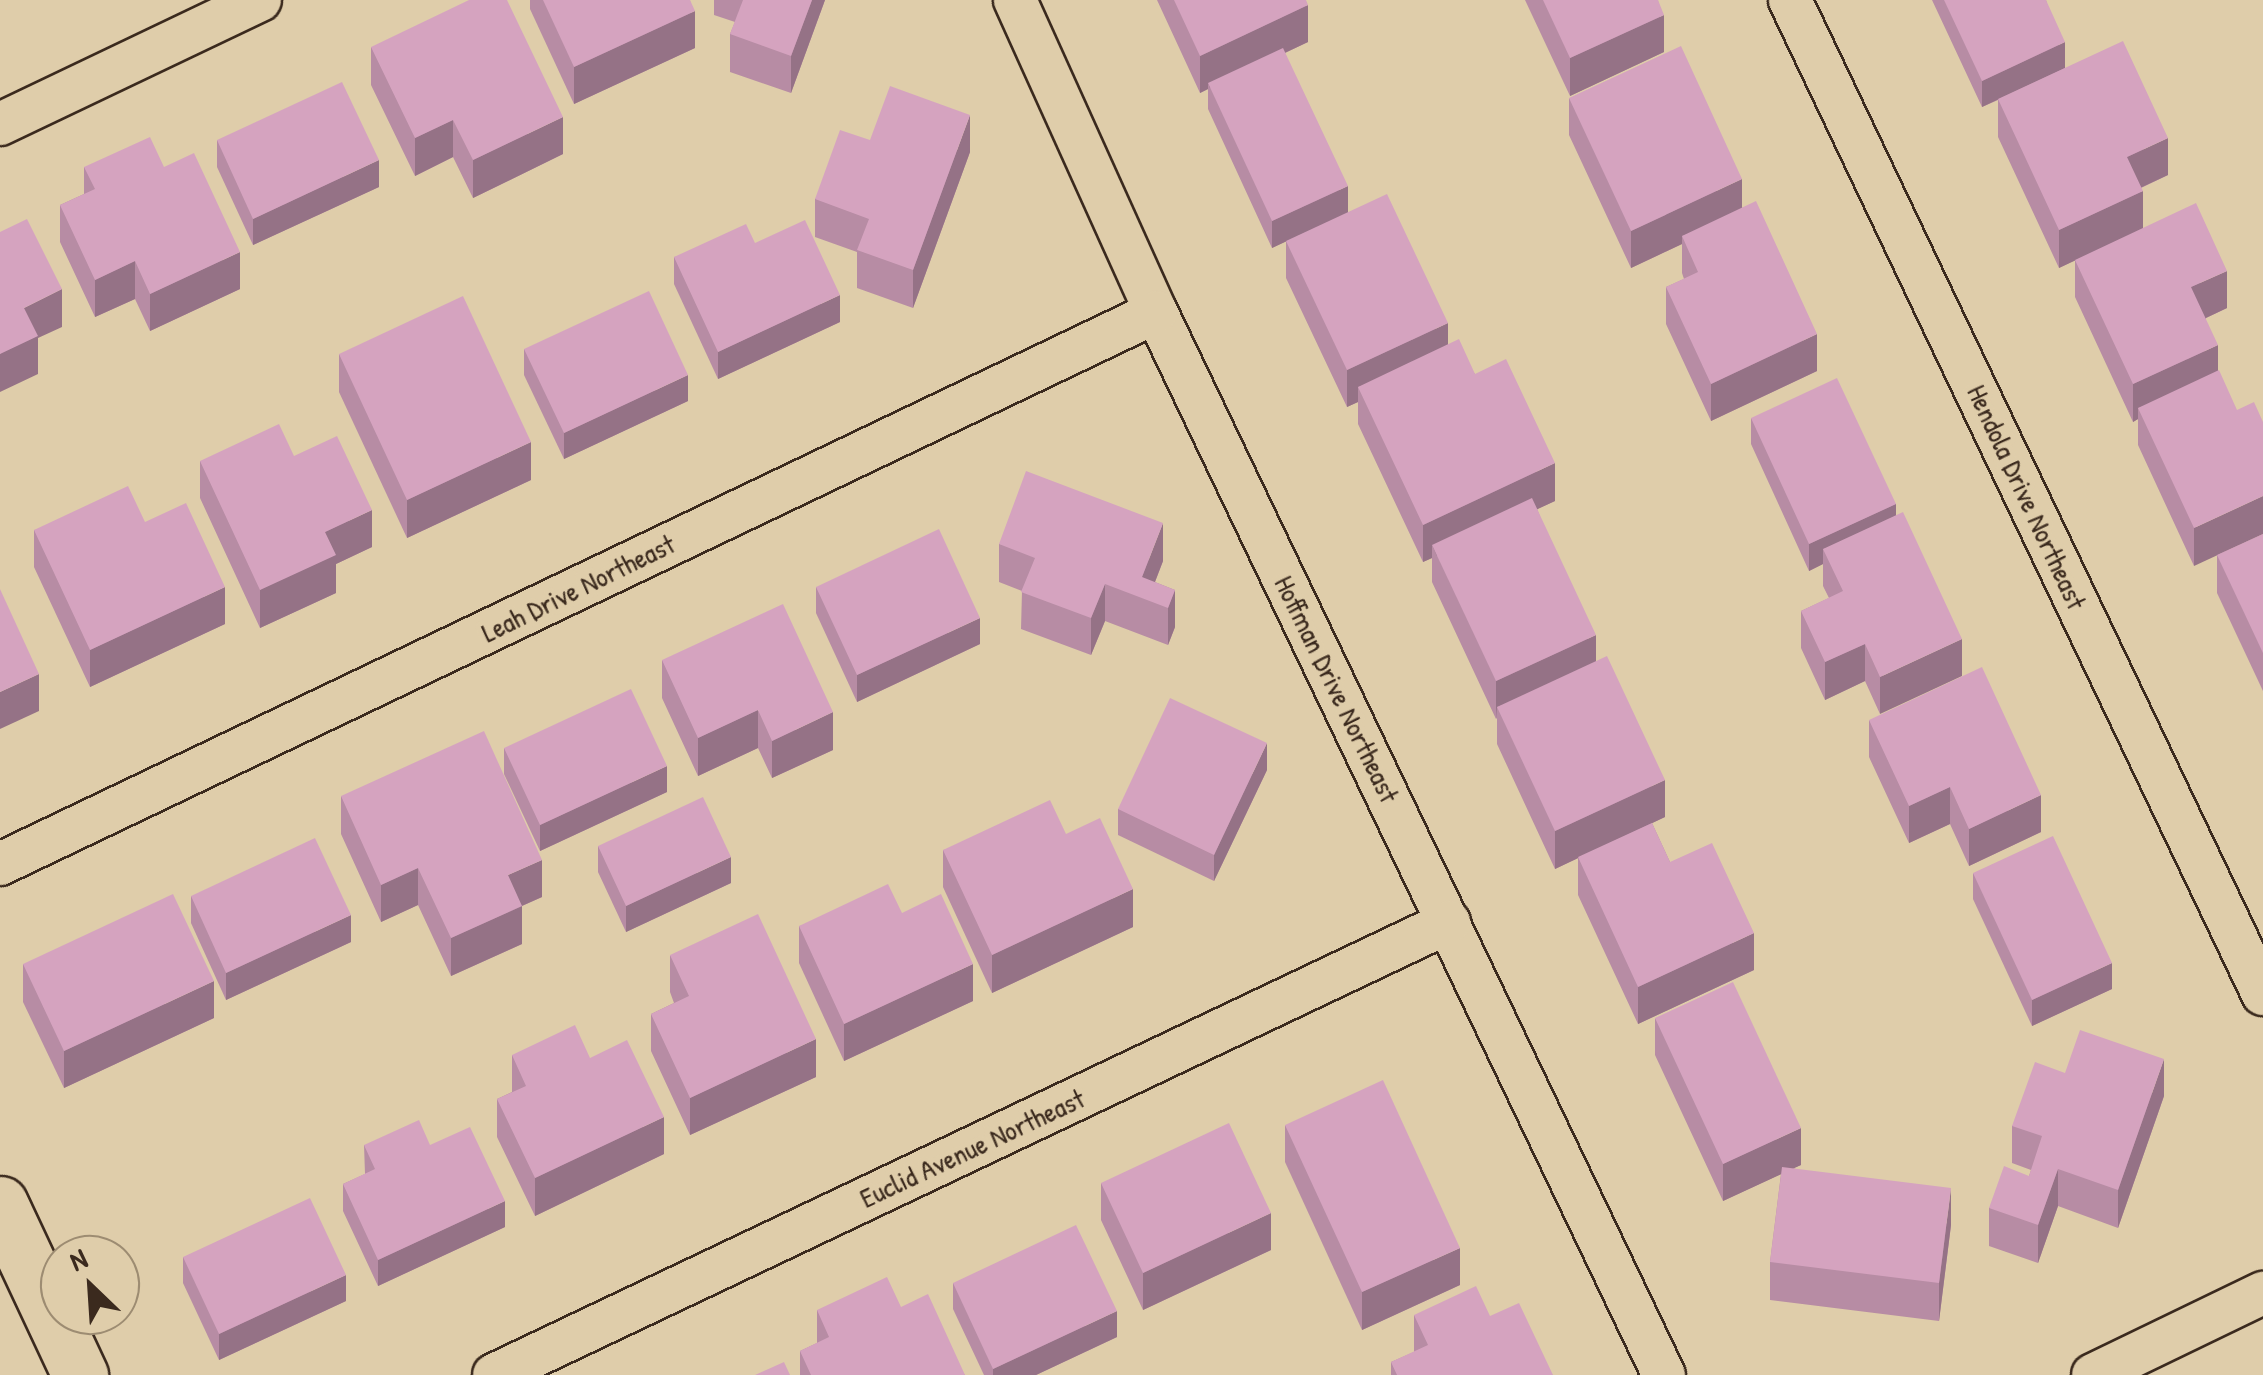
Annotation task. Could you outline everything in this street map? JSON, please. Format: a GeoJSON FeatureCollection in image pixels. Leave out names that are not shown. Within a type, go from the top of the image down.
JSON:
{"type":"FeatureCollection","features":[{"type":"Feature","properties":{"kind":"street"},"geometry":{"type":"LineString","coordinates":[[0,124],[260,0]]}},
{"type":"Feature","properties":{"kind":"street","name":"Hoffman Drive Northeast"},"geometry":{"type":"LineString","coordinates":[[1015,0],[1156,312],[1664,1375]]}},
{"type":"Feature","properties":{"kind":"street","name":"Hendola Drive Northeast"},"geometry":{"type":"LineString","coordinates":[[1790,0],[2263,994]]}},
{"type":"Feature","properties":{"kind":"street","name":"Leah Drive Northeast"},"geometry":{"type":"LineString","coordinates":[[0,864],[1156,312]]}},
{"type":"Feature","properties":{"kind":"street","name":"Euclid Avenue Northeast"},"geometry":{"type":"LineString","coordinates":[[494,1375],[1449,922]]}},
{"type":"Feature","properties":{"kind":"street"},"geometry":{"type":"LineString","coordinates":[[0,1204],[13,1267],[80,1375]]}},
{"type":"Feature","properties":{"kind":"street"},"geometry":{"type":"LineString","coordinates":[[2093,1375],[2263,1292]]}},
{"type":"Feature","properties":{"kind":"building"},"geometry":{"type":"Polygon","coordinates":[[[469,0],[507,0],[563,117],[473,160],[453,120],[415,138],[371,47],[469,0]]]}},
{"type":"Feature","properties":{"kind":"building"},"geometry":{"type":"Polygon","coordinates":[[[543,0],[690,0],[695,11],[574,67],[543,0]]]}},
{"type":"Feature","properties":{"kind":"building"},"geometry":{"type":"Polygon","coordinates":[[[743,0],[812,0],[791,56],[730,34],[743,0]]]}},
{"type":"Feature","properties":{"kind":"building"},"geometry":{"type":"Polygon","coordinates":[[[1174,0],[1306,0],[1308,5],[1200,56],[1174,0]]]}},
{"type":"Feature","properties":{"kind":"building"},"geometry":{"type":"Polygon","coordinates":[[[1543,0],[1658,0],[1664,15],[1570,58],[1543,0]]]}},
{"type":"Feature","properties":{"kind":"building"},"geometry":{"type":"Polygon","coordinates":[[[1944,0],[2046,0],[2065,42],[1982,81],[1944,0]]]}},
{"type":"Feature","properties":{"kind":"building"},"geometry":{"type":"Polygon","coordinates":[[[2123,41],[2168,138],[2127,157],[2143,191],[2059,230],[1998,99],[2123,41]]]}},
{"type":"Feature","properties":{"kind":"building"},"geometry":{"type":"Polygon","coordinates":[[[1681,46],[1742,179],[1631,231],[1569,98],[1681,46]]]}},
{"type":"Feature","properties":{"kind":"building"},"geometry":{"type":"Polygon","coordinates":[[[1283,48],[1348,186],[1272,221],[1208,83],[1283,48]]]}},
{"type":"Feature","properties":{"kind":"building"},"geometry":{"type":"Polygon","coordinates":[[[342,82],[379,160],[253,219],[217,140],[342,82]]]}},
{"type":"Feature","properties":{"kind":"building"},"geometry":{"type":"Polygon","coordinates":[[[890,86],[970,115],[913,270],[857,250],[869,219],[815,199],[840,130],[870,140],[890,86]]]}},
{"type":"Feature","properties":{"kind":"building"},"geometry":{"type":"Polygon","coordinates":[[[150,137],[164,167],[194,153],[240,252],[150,294],[135,261],[95,280],[60,205],[95,189],[84,167],[150,137]]]}},
{"type":"Feature","properties":{"kind":"building"},"geometry":{"type":"Polygon","coordinates":[[[1387,194],[1448,323],[1347,370],[1286,241],[1387,194]]]}},
{"type":"Feature","properties":{"kind":"building"},"geometry":{"type":"Polygon","coordinates":[[[1756,201],[1817,334],[1711,384],[1666,287],[1698,272],[1682,236],[1756,201]]]}},
{"type":"Feature","properties":{"kind":"building"},"geometry":{"type":"Polygon","coordinates":[[[2196,203],[2227,271],[2191,287],[2218,345],[2133,384],[2075,260],[2196,203]]]}},
{"type":"Feature","properties":{"kind":"building"},"geometry":{"type":"Polygon","coordinates":[[[27,219],[62,289],[24,308],[38,336],[0,354],[0,232],[27,219]]]}},
{"type":"Feature","properties":{"kind":"building"},"geometry":{"type":"Polygon","coordinates":[[[805,220],[840,295],[718,352],[674,257],[746,224],[755,243],[805,220]]]}},
{"type":"Feature","properties":{"kind":"building"},"geometry":{"type":"Polygon","coordinates":[[[649,291],[688,375],[564,433],[524,349],[649,291]]]}},
{"type":"Feature","properties":{"kind":"building"},"geometry":{"type":"Polygon","coordinates":[[[463,296],[531,442],[407,500],[339,354],[463,296]]]}},
{"type":"Feature","properties":{"kind":"building"},"geometry":{"type":"Polygon","coordinates":[[[1459,339],[1475,374],[1506,359],[1555,463],[1423,525],[1358,387],[1459,339]]]}},
{"type":"Feature","properties":{"kind":"building"},"geometry":{"type":"Polygon","coordinates":[[[2219,370],[2237,410],[2254,402],[2263,422],[2263,496],[2194,528],[2138,408],[2219,370]]]}},
{"type":"Feature","properties":{"kind":"building"},"geometry":{"type":"Polygon","coordinates":[[[1837,378],[1896,504],[1809,544],[1751,418],[1837,378]]]}},
{"type":"Feature","properties":{"kind":"building"},"geometry":{"type":"Polygon","coordinates":[[[279,424],[294,456],[337,436],[372,510],[325,532],[336,555],[260,590],[200,461],[279,424]]]}},
{"type":"Feature","properties":{"kind":"building"},"geometry":{"type":"Polygon","coordinates":[[[1026,471],[1163,523],[1142,577],[1175,590],[1168,608],[1105,584],[1091,618],[1021,592],[1035,558],[999,544],[1026,471]]]}},
{"type":"Feature","properties":{"kind":"building"},"geometry":{"type":"Polygon","coordinates":[[[128,486],[145,522],[186,503],[225,587],[90,650],[34,530],[128,486]]]}},
{"type":"Feature","properties":{"kind":"building"},"geometry":{"type":"Polygon","coordinates":[[[1532,498],[1596,635],[1496,681],[1432,545],[1532,498]]]}},
{"type":"Feature","properties":{"kind":"building"},"geometry":{"type":"Polygon","coordinates":[[[1903,512],[1962,639],[1880,677],[1865,644],[1825,662],[1801,611],[1843,591],[1823,549],[1903,512]]]}},
{"type":"Feature","properties":{"kind":"building"},"geometry":{"type":"Polygon","coordinates":[[[939,529],[980,618],[857,675],[816,587],[939,529]]]}},
{"type":"Feature","properties":{"kind":"building"},"geometry":{"type":"Polygon","coordinates":[[[2263,534],[2263,653],[2217,555],[2263,534]]]}},
{"type":"Feature","properties":{"kind":"building"},"geometry":{"type":"Polygon","coordinates":[[[0,589],[39,674],[0,692],[0,589]]]}},
{"type":"Feature","properties":{"kind":"building"},"geometry":{"type":"Polygon","coordinates":[[[783,604],[833,712],[772,741],[758,710],[698,738],[662,660],[783,604]]]}},
{"type":"Feature","properties":{"kind":"building"},"geometry":{"type":"Polygon","coordinates":[[[1607,656],[1665,780],[1555,831],[1497,707],[1607,656]]]}},
{"type":"Feature","properties":{"kind":"building"},"geometry":{"type":"Polygon","coordinates":[[[1982,667],[2041,795],[1969,829],[1950,787],[1909,806],[1869,720],[1982,667]]]}},
{"type":"Feature","properties":{"kind":"building"},"geometry":{"type":"Polygon","coordinates":[[[631,689],[667,766],[540,825],[504,748],[631,689]]]}},
{"type":"Feature","properties":{"kind":"building"},"geometry":{"type":"Polygon","coordinates":[[[1170,698],[1267,743],[1214,855],[1118,809],[1170,698]]]}},
{"type":"Feature","properties":{"kind":"building"},"geometry":{"type":"Polygon","coordinates":[[[484,731],[542,860],[508,875],[522,906],[451,938],[418,868],[381,885],[341,796],[484,731]]]}},
{"type":"Feature","properties":{"kind":"building"},"geometry":{"type":"Polygon","coordinates":[[[703,797],[731,857],[626,906],[598,846],[703,797]]]}},
{"type":"Feature","properties":{"kind":"building"},"geometry":{"type":"Polygon","coordinates":[[[1050,800],[1066,834],[1100,818],[1133,889],[992,955],[943,850],[1050,800]]]}},
{"type":"Feature","properties":{"kind":"building"},"geometry":{"type":"Polygon","coordinates":[[[1652,823],[1670,862],[1712,843],[1754,933],[1638,987],[1578,857],[1652,823]]]}},
{"type":"Feature","properties":{"kind":"building"},"geometry":{"type":"Polygon","coordinates":[[[2053,836],[2112,963],[2032,1000],[1973,873],[2053,836]]]}},
{"type":"Feature","properties":{"kind":"building"},"geometry":{"type":"Polygon","coordinates":[[[315,838],[351,915],[226,973],[191,896],[315,838]]]}},
{"type":"Feature","properties":{"kind":"building"},"geometry":{"type":"Polygon","coordinates":[[[888,884],[902,913],[941,894],[973,964],[844,1024],[799,926],[888,884]]]}},
{"type":"Feature","properties":{"kind":"building"},"geometry":{"type":"Polygon","coordinates":[[[173,894],[214,981],[64,1051],[23,964],[173,894]]]}},
{"type":"Feature","properties":{"kind":"building"},"geometry":{"type":"Polygon","coordinates":[[[758,914],[816,1039],[690,1098],[651,1014],[689,996],[670,955],[758,914]]]}},
{"type":"Feature","properties":{"kind":"building"},"geometry":{"type":"Polygon","coordinates":[[[1733,982],[1801,1128],[1723,1164],[1655,1018],[1733,982]]]}},
{"type":"Feature","properties":{"kind":"building"},"geometry":{"type":"Polygon","coordinates":[[[575,1025],[590,1058],[627,1040],[664,1117],[535,1178],[497,1099],[526,1086],[512,1055],[575,1025]]]}},
{"type":"Feature","properties":{"kind":"building"},"geometry":{"type":"Polygon","coordinates":[[[2080,1030],[2164,1059],[2118,1190],[2058,1169],[2038,1225],[1989,1208],[2004,1166],[2029,1176],[2042,1136],[2012,1126],[2035,1062],[2065,1073],[2080,1030]]]}},
{"type":"Feature","properties":{"kind":"building"},"geometry":{"type":"Polygon","coordinates":[[[1383,1080],[1460,1248],[1362,1292],[1285,1125],[1383,1080]]]}},
{"type":"Feature","properties":{"kind":"building"},"geometry":{"type":"Polygon","coordinates":[[[419,1120],[430,1145],[470,1127],[505,1201],[378,1260],[343,1184],[375,1169],[364,1145],[419,1120]]]}},
{"type":"Feature","properties":{"kind":"building"},"geometry":{"type":"Polygon","coordinates":[[[1229,1123],[1271,1213],[1143,1273],[1101,1183],[1229,1123]]]}},
{"type":"Feature","properties":{"kind":"building"},"geometry":{"type":"Polygon","coordinates":[[[1782,1167],[1951,1188],[1939,1283],[1770,1262],[1782,1167]]]}},
{"type":"Feature","properties":{"kind":"building"},"geometry":{"type":"Polygon","coordinates":[[[310,1198],[346,1275],[219,1334],[183,1257],[310,1198]]]}},
{"type":"Feature","properties":{"kind":"building"},"geometry":{"type":"Polygon","coordinates":[[[1076,1225],[1117,1311],[993,1369],[953,1283],[1076,1225]]]}},
{"type":"Feature","properties":{"kind":"building"},"geometry":{"type":"Polygon","coordinates":[[[887,1277],[901,1307],[928,1294],[965,1375],[811,1375],[800,1351],[829,1337],[817,1310],[887,1277]]]}},
{"type":"Feature","properties":{"kind":"building"},"geometry":{"type":"Polygon","coordinates":[[[1476,1286],[1490,1316],[1519,1303],[1553,1375],[1397,1375],[1391,1362],[1428,1345],[1414,1315],[1476,1286]]]}},
{"type":"Feature","properties":{"kind":"building"},"geometry":{"type":"Polygon","coordinates":[[[784,1362],[790,1375],[755,1375],[784,1362]]]}}]}
